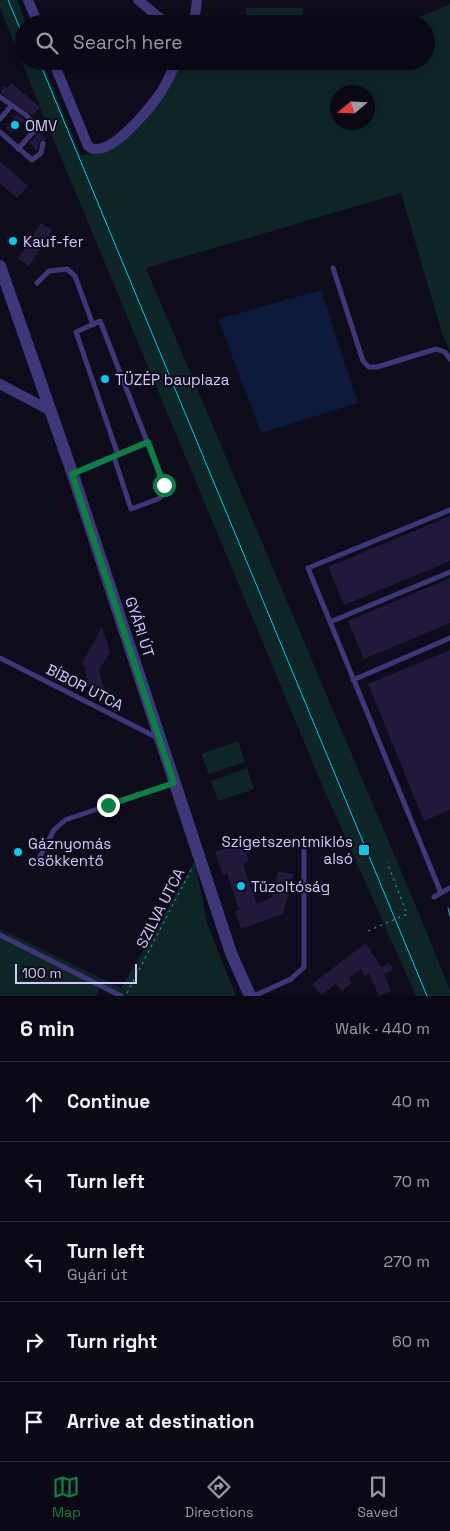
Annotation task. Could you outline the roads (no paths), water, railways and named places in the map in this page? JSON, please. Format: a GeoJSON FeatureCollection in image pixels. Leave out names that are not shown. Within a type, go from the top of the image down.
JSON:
{"type":"FeatureCollection","features":[{"type":"Feature","properties":{"kind":"street"},"geometry":{"type":"LineString","coordinates":[[28,0],[34,15]]}},
{"type":"Feature","properties":{"kind":"street"},"geometry":{"type":"LineString","coordinates":[[138,0],[156,15]]}},
{"type":"Feature","properties":{"kind":"street"},"geometry":{"type":"LineString","coordinates":[[195,15],[197,0]]}},
{"type":"Feature","properties":{"kind":"street"},"geometry":{"type":"LineString","coordinates":[[57,70],[88,146],[95,149],[109,145],[129,130],[160,94],[173,70]]}},
{"type":"Feature","properties":{"kind":"street","name":"GYÁRI ÚT"},"geometry":{"type":"LineString","coordinates":[[0,266],[3,288],[51,411],[231,953],[252,996]]}},
{"type":"Feature","properties":{"kind":"street"},"geometry":{"type":"LineString","coordinates":[[0,384],[51,411]]}},
{"type":"Feature","properties":{"kind":"lane"},"geometry":{"type":"LineString","coordinates":[[0,97],[33,121],[36,126],[32,136],[18,149]]}},
{"type":"Feature","properties":{"kind":"lane"},"geometry":{"type":"LineString","coordinates":[[0,118],[11,106]]}},
{"type":"Feature","properties":{"kind":"lane"},"geometry":{"type":"LineString","coordinates":[[0,132],[32,160],[41,148]]}},
{"type":"Feature","properties":{"kind":"lane"},"geometry":{"type":"LineString","coordinates":[[333,268],[363,361],[369,366],[378,367],[436,349],[445,352],[450,359]]}},
{"type":"Feature","properties":{"kind":"lane"},"geometry":{"type":"LineString","coordinates":[[38,283],[49,271],[67,269],[75,276],[93,324]]}},
{"type":"Feature","properties":{"kind":"lane"},"geometry":{"type":"LineString","coordinates":[[100,321],[148,442],[164,485],[164,494],[158,499],[131,509],[76,332],[100,321]]}},
{"type":"Feature","properties":{"kind":"lane"},"geometry":{"type":"LineString","coordinates":[[72,474],[148,442]]}},
{"type":"Feature","properties":{"kind":"lane"},"geometry":{"type":"LineString","coordinates":[[441,893],[308,568],[450,510]]}},
{"type":"Feature","properties":{"kind":"lane"},"geometry":{"type":"LineString","coordinates":[[330,622],[450,572]]}},
{"type":"Feature","properties":{"kind":"lane"},"geometry":{"type":"LineString","coordinates":[[353,680],[450,638]]}},
{"type":"Feature","properties":{"kind":"lane","name":"BÍBOR UTCA"},"geometry":{"type":"LineString","coordinates":[[0,658],[159,739]]}},
{"type":"Feature","properties":{"kind":"lane"},"geometry":{"type":"LineString","coordinates":[[37,862],[54,830],[65,820],[174,783]]}},
{"type":"Feature","properties":{"kind":"lane"},"geometry":{"type":"LineString","coordinates":[[252,996],[291,979],[304,967],[304,851]]}},
{"type":"Feature","properties":{"kind":"lane"},"geometry":{"type":"LineString","coordinates":[[434,897],[450,888]]}},
{"type":"Feature","properties":{"kind":"lane"},"geometry":{"type":"LineString","coordinates":[[0,935],[121,996]]}},
{"type":"Feature","properties":{"kind":"water"},"geometry":{"type":"Polygon","coordinates":[[[321,290],[358,403],[261,433],[218,319],[321,290]]]}},
{"type":"Feature","properties":{"kind":"tram line"},"geometry":{"type":"LineString","coordinates":[[8,0],[15,17]]}},
{"type":"Feature","properties":{"kind":"tram line"},"geometry":{"type":"LineString","coordinates":[[43,70],[427,996]]}},
{"type":"Feature","properties":{"kind":"tram line"},"geometry":{"type":"LineString","coordinates":[[448,908],[450,916]]}},
{"type":"Feature","properties":{"kind":"place","name":"OMV"},"geometry":{"type":"Point","coordinates":[15,125]}},
{"type":"Feature","properties":{"kind":"place","name":"Kauf-fer"},"geometry":{"type":"Point","coordinates":[13,241]}},
{"type":"Feature","properties":{"kind":"place","name":"TÜZÉP bauplaza"},"geometry":{"type":"Point","coordinates":[105,379]}},
{"type":"Feature","properties":{"kind":"place","name":"Szigetszentmiklós alsó"},"geometry":{"type":"Point","coordinates":[364,850]}},
{"type":"Feature","properties":{"kind":"place","name":"Gáznyomás csökkentő"},"geometry":{"type":"Point","coordinates":[18,852]}},
{"type":"Feature","properties":{"kind":"place","name":"Tűzoltóság"},"geometry":{"type":"Point","coordinates":[241,886]}}]}
